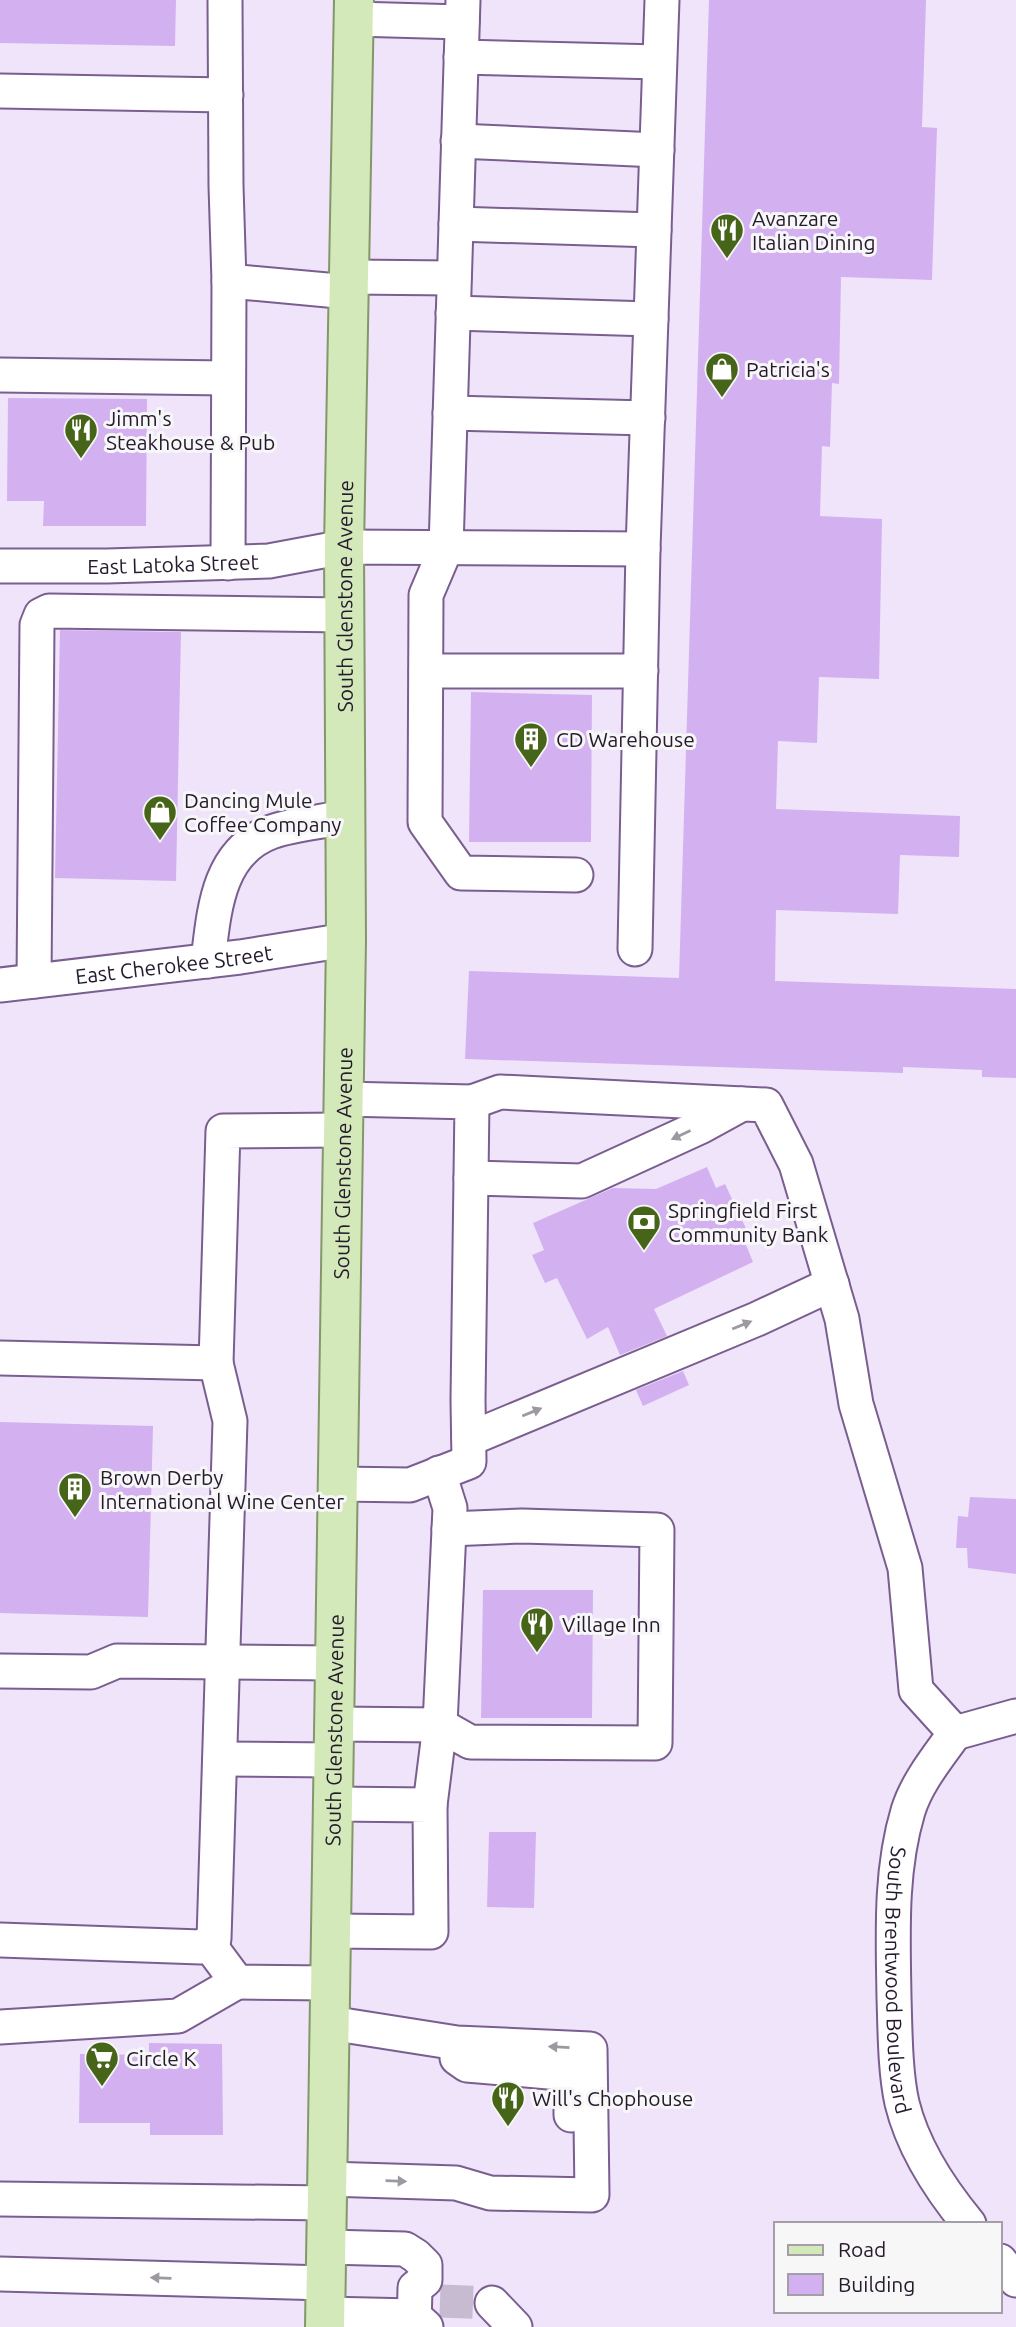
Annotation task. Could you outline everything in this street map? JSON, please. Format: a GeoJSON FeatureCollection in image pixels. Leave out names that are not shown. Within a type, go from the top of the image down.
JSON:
{"type":"FeatureCollection","features":[{"type":"Feature","properties":{"kind":"main road","name":"South Glenstone Avenue"},"geometry":{"type":"LineString","coordinates":[[326,2293],[346,940],[344,547],[354,9]]}},
{"type":"Feature","properties":{"kind":"street"},"geometry":{"type":"LineString","coordinates":[[225,0],[229,281],[228,563]]}},
{"type":"Feature","properties":{"kind":"street"},"geometry":{"type":"LineString","coordinates":[[635,949],[643,549],[662,0]]}},
{"type":"Feature","properties":{"kind":"street"},"geometry":{"type":"LineString","coordinates":[[354,9],[462,11],[446,548],[426,595],[425,822],[461,873],[576,875]]}},
{"type":"Feature","properties":{"kind":"street"},"geometry":{"type":"LineString","coordinates":[[461,57],[659,62]]}},
{"type":"Feature","properties":{"kind":"street"},"geometry":{"type":"LineString","coordinates":[[0,91],[226,95]]}},
{"type":"Feature","properties":{"kind":"street"},"geometry":{"type":"LineString","coordinates":[[458,141],[657,150]]}},
{"type":"Feature","properties":{"kind":"street"},"geometry":{"type":"LineString","coordinates":[[456,224],[654,230]]}},
{"type":"Feature","properties":{"kind":"street"},"geometry":{"type":"LineString","coordinates":[[229,281],[349,285],[454,278]]}},
{"type":"Feature","properties":{"kind":"street"},"geometry":{"type":"LineString","coordinates":[[453,313],[651,319]]}},
{"type":"Feature","properties":{"kind":"street"},"geometry":{"type":"LineString","coordinates":[[0,375],[227,378]]}},
{"type":"Feature","properties":{"kind":"street"},"geometry":{"type":"LineString","coordinates":[[450,413],[648,418]]}},
{"type":"Feature","properties":{"kind":"street","name":"East Latoka Street"},"geometry":{"type":"LineString","coordinates":[[0,566],[269,561],[344,547],[643,549]]}},
{"type":"Feature","properties":{"kind":"street"},"geometry":{"type":"LineString","coordinates":[[34,981],[37,625],[41,615],[49,611],[344,615]]}},
{"type":"Feature","properties":{"kind":"street"},"geometry":{"type":"LineString","coordinates":[[426,671],[641,671]]}},
{"type":"Feature","properties":{"kind":"street"},"geometry":{"type":"LineString","coordinates":[[208,961],[216,899],[230,865],[246,845],[271,832],[345,817]]}},
{"type":"Feature","properties":{"kind":"street","name":"East Cherokee Street"},"geometry":{"type":"LineString","coordinates":[[0,985],[208,961],[346,940]]}},
{"type":"Feature","properties":{"kind":"street"},"geometry":{"type":"LineString","coordinates":[[0,1940],[201,1947],[214,1939],[230,1421],[216,1363],[223,1131],[343,1114],[472,1102],[500,1092],[766,1105],[796,1164],[842,1319],[856,1404],[905,1568],[916,1690],[955,1733],[1016,1716]]}},
{"type":"Feature","properties":{"kind":"street"},"geometry":{"type":"LineString","coordinates":[[338,1484],[410,1485],[470,1462],[472,1102]]}},
{"type":"Feature","properties":{"kind":"street"},"geometry":{"type":"LineString","coordinates":[[471,1178],[582,1181],[700,1127],[742,1104]]}},
{"type":"Feature","properties":{"kind":"street"},"geometry":{"type":"LineString","coordinates":[[469,1438],[757,1319],[832,1284]]}},
{"type":"Feature","properties":{"kind":"street"},"geometry":{"type":"LineString","coordinates":[[0,1358],[216,1363]]}},
{"type":"Feature","properties":{"kind":"street"},"geometry":{"type":"LineString","coordinates":[[331,1931],[431,1932],[430,1805],[440,1725],[450,1508],[439,1474]]}},
{"type":"Feature","properties":{"kind":"street"},"geometry":{"type":"LineString","coordinates":[[220,1759],[440,1725],[470,1742],[656,1743],[657,1530],[522,1526],[449,1529]]}},
{"type":"Feature","properties":{"kind":"street"},"geometry":{"type":"LineString","coordinates":[[0,1671],[91,1672],[117,1661],[335,1663]]}},
{"type":"Feature","properties":{"kind":"street","name":"South Brentwood Boulevard"},"geometry":{"type":"LineString","coordinates":[[955,1733],[929,1770],[908,1809],[894,1881],[895,2031],[902,2103],[920,2151],[947,2196],[967,2222]]}},
{"type":"Feature","properties":{"kind":"street"},"geometry":{"type":"LineString","coordinates":[[333,1804],[430,1805]]}},
{"type":"Feature","properties":{"kind":"street"},"geometry":{"type":"LineString","coordinates":[[208,1943],[237,1982]]}},
{"type":"Feature","properties":{"kind":"street"},"geometry":{"type":"LineString","coordinates":[[0,2027],[178,2016],[237,1982],[330,1983]]}},
{"type":"Feature","properties":{"kind":"street"},"geometry":{"type":"LineString","coordinates":[[0,2199],[327,2191],[456,2183],[490,2193],[592,2195],[590,2049],[457,2043],[330,2023]]}},
{"type":"Feature","properties":{"kind":"street"},"geometry":{"type":"LineString","coordinates":[[326,2293],[405,2249],[425,2264],[425,2280],[415,2288],[424,2318]]}},
{"type":"Feature","properties":{"kind":"street"},"geometry":{"type":"LineString","coordinates":[[1002,2263],[1016,2280]]}},
{"type":"Feature","properties":{"kind":"street"},"geometry":{"type":"LineString","coordinates":[[0,2274],[229,2280],[326,2293],[424,2318]]}},
{"type":"Feature","properties":{"kind":"street"},"geometry":{"type":"LineString","coordinates":[[492,2303],[516,2327]]}},
{"type":"Feature","properties":{"kind":"building"},"geometry":{"type":"Polygon","coordinates":[[[0,0],[176,0],[175,46],[0,43],[0,0]]]}},
{"type":"Feature","properties":{"kind":"building"},"geometry":{"type":"Polygon","coordinates":[[[709,0],[926,0],[922,127],[937,128],[932,280],[841,277],[839,384],[832,383],[830,447],[822,446],[820,516],[882,519],[879,679],[819,677],[817,743],[778,741],[776,809],[960,816],[959,857],[900,855],[898,914],[776,910],[775,981],[1016,989],[1016,1078],[982,1077],[982,1070],[903,1067],[903,1073],[465,1059],[469,971],[679,978],[709,0]]]}},
{"type":"Feature","properties":{"kind":"building"},"geometry":{"type":"Polygon","coordinates":[[[8,398],[147,399],[146,526],[43,526],[44,501],[7,501],[8,398]]]}},
{"type":"Feature","properties":{"kind":"building"},"geometry":{"type":"Polygon","coordinates":[[[60,630],[181,632],[176,881],[55,878],[60,630]]]}},
{"type":"Feature","properties":{"kind":"building","name":"CD Warehouse"},"geometry":{"type":"Polygon","coordinates":[[[471,692],[592,695],[591,842],[469,842],[471,692]]]}},
{"type":"Feature","properties":{"kind":"building","name":"Springfield First Community Bank"},"geometry":{"type":"Polygon","coordinates":[[[707,1167],[716,1188],[725,1184],[750,1237],[744,1240],[753,1262],[654,1309],[667,1336],[620,1355],[608,1327],[587,1339],[557,1278],[545,1283],[532,1255],[544,1250],[533,1223],[613,1188],[656,1189],[707,1167]]]}},
{"type":"Feature","properties":{"kind":"building"},"geometry":{"type":"Polygon","coordinates":[[[683,1371],[689,1385],[643,1406],[636,1390],[683,1371]]]}},
{"type":"Feature","properties":{"kind":"building","name":"Brown Derby International Wine Center"},"geometry":{"type":"Polygon","coordinates":[[[0,1422],[153,1426],[148,1617],[0,1613],[0,1422]]]}},
{"type":"Feature","properties":{"kind":"building"},"geometry":{"type":"Polygon","coordinates":[[[970,1497],[1016,1499],[1016,1574],[968,1568],[967,1548],[956,1548],[958,1516],[968,1517],[970,1497]]]}},
{"type":"Feature","properties":{"kind":"building","name":"Village Inn"},"geometry":{"type":"Polygon","coordinates":[[[483,1590],[593,1590],[592,1718],[481,1718],[483,1590]]]}},
{"type":"Feature","properties":{"kind":"building"},"geometry":{"type":"Polygon","coordinates":[[[489,1832],[536,1832],[534,1908],[487,1907],[489,1832]]]}},
{"type":"Feature","properties":{"kind":"building"},"geometry":{"type":"Polygon","coordinates":[[[149,2043],[222,2044],[223,2135],[150,2135],[150,2123],[79,2123],[80,2054],[149,2055],[149,2043]]]}},
{"type":"Feature","properties":{"kind":"tunnel"},"geometry":{"type":"LineString","coordinates":[[440,2301],[492,2303]]}},
{"type":"Feature","properties":{"kind":"place","name":"Avanzare Italian Dining"},"geometry":{"type":"Point","coordinates":[727,260]}},
{"type":"Feature","properties":{"kind":"place","name":"Patricia's"},"geometry":{"type":"Point","coordinates":[722,399]}},
{"type":"Feature","properties":{"kind":"place","name":"Jimm's Steakhouse & Pub"},"geometry":{"type":"Point","coordinates":[81,460]}},
{"type":"Feature","properties":{"kind":"place","name":"CD Warehouse"},"geometry":{"type":"Point","coordinates":[531,769]}},
{"type":"Feature","properties":{"kind":"place","name":"Dancing Mule Coffee Company"},"geometry":{"type":"Point","coordinates":[160,842]}},
{"type":"Feature","properties":{"kind":"place","name":"Springfield First Community Bank"},"geometry":{"type":"Point","coordinates":[644,1252]}},
{"type":"Feature","properties":{"kind":"place","name":"Brown Derby International Wine Center"},"geometry":{"type":"Point","coordinates":[75,1519]}},
{"type":"Feature","properties":{"kind":"place","name":"Village Inn"},"geometry":{"type":"Point","coordinates":[537,1654]}},
{"type":"Feature","properties":{"kind":"place","name":"Circle K"},"geometry":{"type":"Point","coordinates":[102,2088]}},
{"type":"Feature","properties":{"kind":"place","name":"Will's Chophouse"},"geometry":{"type":"Point","coordinates":[508,2128]}}]}
